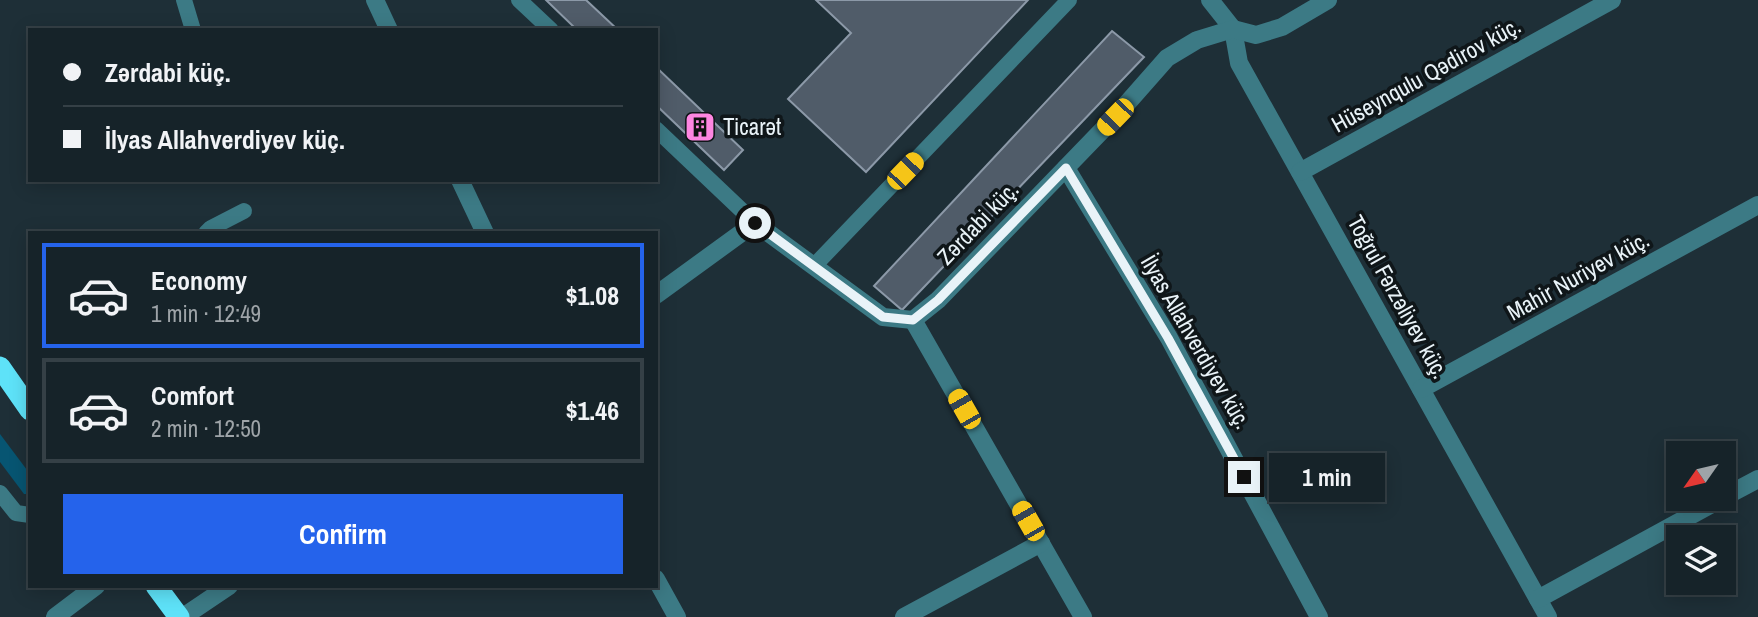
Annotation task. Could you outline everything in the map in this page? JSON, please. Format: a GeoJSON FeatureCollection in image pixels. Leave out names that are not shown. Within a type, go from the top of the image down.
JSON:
{"type":"FeatureCollection","features":[{"type":"Feature","properties":{"kind":"highway"},"geometry":{"type":"LineString","coordinates":[[0,367],[28,407]]}},
{"type":"Feature","properties":{"kind":"highway"},"geometry":{"type":"LineString","coordinates":[[158,588],[181,617]]}},
{"type":"Feature","properties":{"kind":"street"},"geometry":{"type":"LineString","coordinates":[[375,0],[388,28]]}},
{"type":"Feature","properties":{"kind":"street","name":"Toğrul Fərzəliyev küç."},"geometry":{"type":"LineString","coordinates":[[1210,0],[1233,29],[1239,63],[1548,617]]}},
{"type":"Feature","properties":{"kind":"street","name":"Zərdabi küç."},"geometry":{"type":"LineString","coordinates":[[913,320],[938,300],[1066,168],[1167,58],[1197,40],[1233,29],[1256,35],[1282,27],[1328,0]]}},
{"type":"Feature","properties":{"kind":"street","name":"Hüseynqulu Qədirov küç."},"geometry":{"type":"LineString","coordinates":[[1300,172],[1612,0]]}},
{"type":"Feature","properties":{"kind":"street","name":"İlyas Allahverdiyev küç."},"geometry":{"type":"LineString","coordinates":[[1066,168],[1168,338],[1319,617]]}},
{"type":"Feature","properties":{"kind":"street"},"geometry":{"type":"LineString","coordinates":[[461,182],[484,231]]}},
{"type":"Feature","properties":{"kind":"street","name":"Mahir Nuriyev küç."},"geometry":{"type":"LineString","coordinates":[[1421,389],[1758,205]]}},
{"type":"Feature","properties":{"kind":"street"},"geometry":{"type":"LineString","coordinates":[[658,294],[755,223],[883,317],[913,320],[1083,617]]}},
{"type":"Feature","properties":{"kind":"street"},"geometry":{"type":"LineString","coordinates":[[1736,491],[1758,479]]}},
{"type":"Feature","properties":{"kind":"street"},"geometry":{"type":"LineString","coordinates":[[1538,599],[1699,511]]}},
{"type":"Feature","properties":{"kind":"street"},"geometry":{"type":"LineString","coordinates":[[904,617],[1041,544]]}},
{"type":"Feature","properties":{"kind":"street"},"geometry":{"type":"LineString","coordinates":[[658,583],[677,617]]}},
{"type":"Feature","properties":{"kind":"street"},"geometry":{"type":"LineString","coordinates":[[55,617],[93,588]]}},
{"type":"Feature","properties":{"kind":"street"},"geometry":{"type":"LineString","coordinates":[[181,617],[226,588]]}},
{"type":"Feature","properties":{"kind":"lane"},"geometry":{"type":"LineString","coordinates":[[184,0],[192,28]]}},
{"type":"Feature","properties":{"kind":"lane"},"geometry":{"type":"LineString","coordinates":[[519,0],[549,28]]}},
{"type":"Feature","properties":{"kind":"lane"},"geometry":{"type":"LineString","coordinates":[[814,266],[1069,0]]}},
{"type":"Feature","properties":{"kind":"lane"},"geometry":{"type":"LineString","coordinates":[[658,132],[755,223]]}},
{"type":"Feature","properties":{"kind":"lane"},"geometry":{"type":"LineString","coordinates":[[208,231],[244,211]]}},
{"type":"Feature","properties":{"kind":"lane"},"geometry":{"type":"LineString","coordinates":[[0,493],[16,513],[28,516]]}},
{"type":"Feature","properties":{"kind":"shaded area"},"geometry":{"type":"Polygon","coordinates":[[[0,434],[28,471],[28,494],[24,494],[0,462],[0,434]]]}},
{"type":"Feature","properties":{"kind":"building"},"geometry":{"type":"Polygon","coordinates":[[[546,0],[586,0],[616,28],[575,28],[546,0]]]}},
{"type":"Feature","properties":{"kind":"building"},"geometry":{"type":"Polygon","coordinates":[[[816,0],[1028,0],[866,172],[788,99],[851,33],[816,0]]]}},
{"type":"Feature","properties":{"kind":"building"},"geometry":{"type":"Polygon","coordinates":[[[1112,31],[1144,57],[902,310],[874,286],[1112,31]]]}},
{"type":"Feature","properties":{"kind":"building","name":"Ticarət"},"geometry":{"type":"Polygon","coordinates":[[[658,69],[743,150],[724,170],[658,107],[658,69]]]}},
{"type":"Feature","properties":{"kind":"place","name":"Ticarət"},"geometry":{"type":"Point","coordinates":[700,127]}},
{"type":"Feature","properties":{"kind":"route"},"geometry":{"type":"LineString","coordinates":[[755,223],[883,317],[913,320],[938,300],[1066,168],[1168,338],[1244,477]]}}]}
